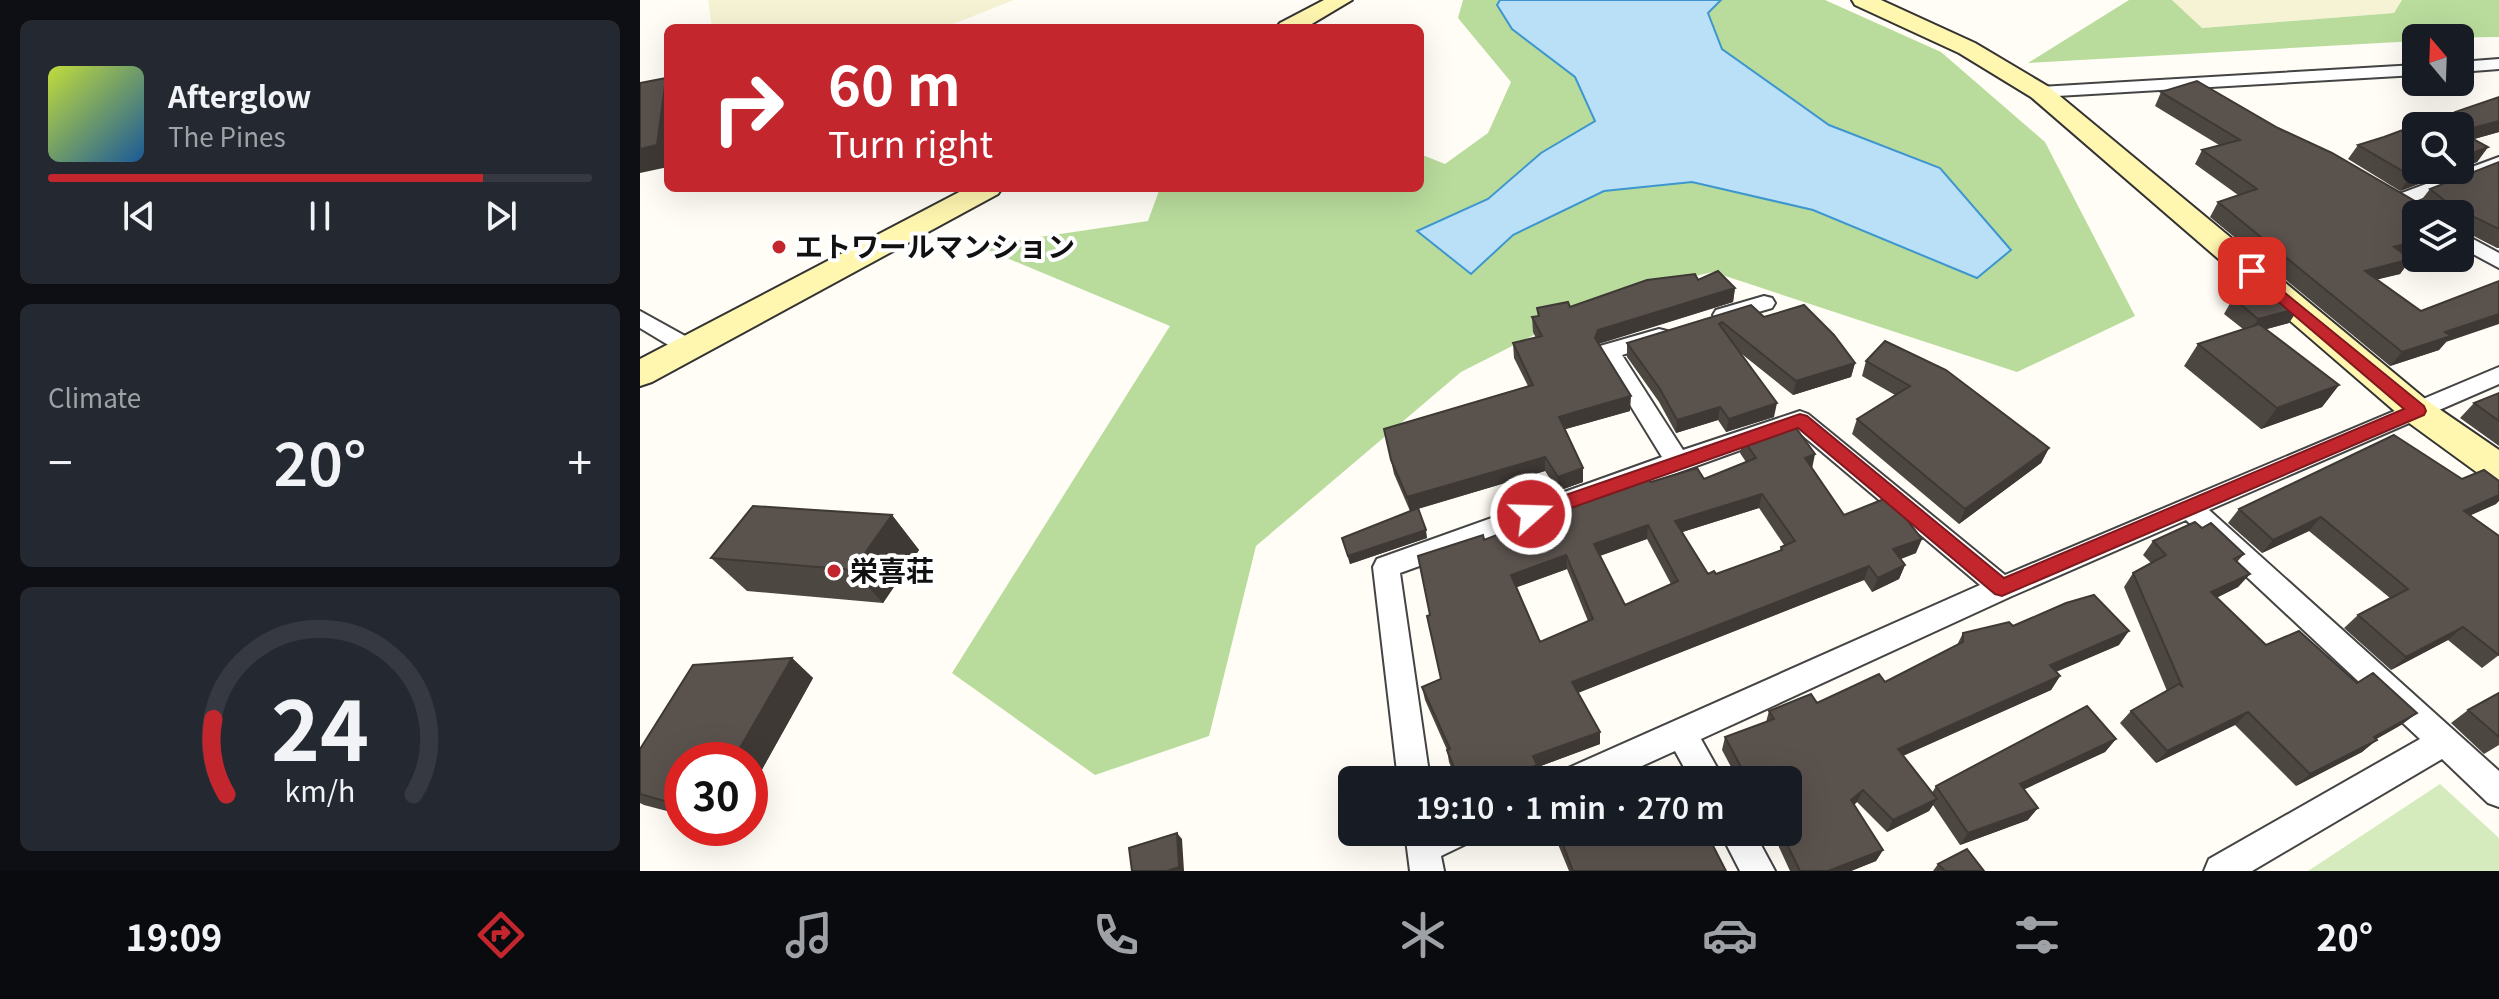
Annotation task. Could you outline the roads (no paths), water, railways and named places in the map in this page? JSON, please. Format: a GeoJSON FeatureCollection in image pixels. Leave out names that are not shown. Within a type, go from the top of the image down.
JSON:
{"type":"FeatureCollection","features":[{"type":"Feature","properties":{"kind":"street"},"geometry":{"type":"LineString","coordinates":[[1296,24],[1341,0]]}},
{"type":"Feature","properties":{"kind":"street"},"geometry":{"type":"LineString","coordinates":[[1863,0],[1967,48],[2040,92],[2417,411],[2499,469]]}},
{"type":"Feature","properties":{"kind":"street"},"geometry":{"type":"LineString","coordinates":[[2474,66],[2499,64]]}},
{"type":"Feature","properties":{"kind":"street"},"geometry":{"type":"LineString","coordinates":[[2040,92],[2402,71]]}},
{"type":"Feature","properties":{"kind":"street"},"geometry":{"type":"LineString","coordinates":[[2203,83],[2229,99]]}},
{"type":"Feature","properties":{"kind":"street"},"geometry":{"type":"LineString","coordinates":[[2402,203],[2392,197],[2499,162]]}},
{"type":"Feature","properties":{"kind":"street"},"geometry":{"type":"LineString","coordinates":[[640,374],[980,192]]}},
{"type":"Feature","properties":{"kind":"street"},"geometry":{"type":"LineString","coordinates":[[2474,247],[2499,262]]}},
{"type":"Feature","properties":{"kind":"street"},"geometry":{"type":"LineString","coordinates":[[1707,320],[1764,303]]}},
{"type":"Feature","properties":{"kind":"street"},"geometry":{"type":"LineString","coordinates":[[640,318],[688,347]]}},
{"type":"Feature","properties":{"kind":"street"},"geometry":{"type":"LineString","coordinates":[[1677,461],[1608,351],[1679,329]]}},
{"type":"Feature","properties":{"kind":"street"},"geometry":{"type":"LineString","coordinates":[[1609,766],[2002,588],[2499,375]]}},
{"type":"Feature","properties":{"kind":"street"},"geometry":{"type":"LineString","coordinates":[[1412,766],[1386,567],[1677,461],[1800,420],[2002,588]]}},
{"type":"Feature","properties":{"kind":"street"},"geometry":{"type":"LineString","coordinates":[[2189,507],[2499,792]]}},
{"type":"Feature","properties":{"kind":"street"},"geometry":{"type":"LineString","coordinates":[[1682,734],[1700,766]]}},
{"type":"Feature","properties":{"kind":"street"},"geometry":{"type":"LineString","coordinates":[[2221,871],[2443,742]]}},
{"type":"Feature","properties":{"kind":"street"},"geometry":{"type":"LineString","coordinates":[[1744,846],[1758,871]]}},
{"type":"Feature","properties":{"kind":"water"},"geometry":{"type":"Polygon","coordinates":[[[1500,0],[1721,0],[1708,13],[1722,49],[1829,125],[1940,168],[2011,250],[1977,278],[1813,210],[1692,182],[1604,191],[1513,235],[1471,274],[1417,231],[1488,199],[1541,153],[1595,121],[1575,77],[1512,29],[1497,5],[1500,0]]]}},
{"type":"Feature","properties":{"kind":"place","name":"エトワールマンション"},"geometry":{"type":"Point","coordinates":[779,247]}},
{"type":"Feature","properties":{"kind":"place","name":"栄喜荘"},"geometry":{"type":"Point","coordinates":[834,571]}}]}
